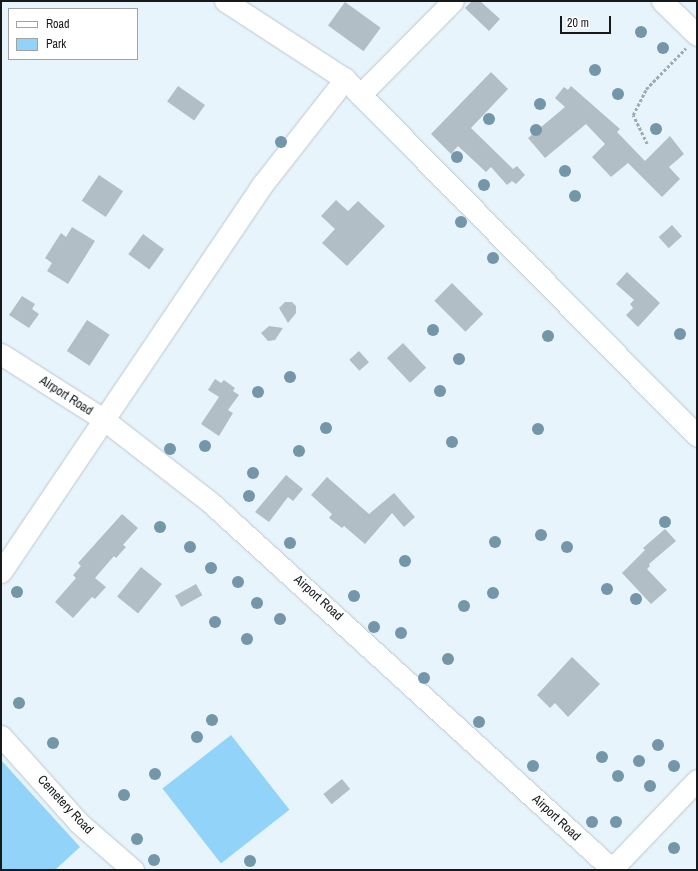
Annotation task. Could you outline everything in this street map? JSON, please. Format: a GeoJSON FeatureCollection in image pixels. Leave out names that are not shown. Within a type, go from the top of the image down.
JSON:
{"type":"FeatureCollection","features":[{"type":"Feature","properties":{"kind":"street"},"geometry":{"type":"LineString","coordinates":[[225,1],[345,79],[697,436]]}},
{"type":"Feature","properties":{"kind":"street"},"geometry":{"type":"LineString","coordinates":[[360,95],[453,1]]}},
{"type":"Feature","properties":{"kind":"street"},"geometry":{"type":"LineString","coordinates":[[662,1],[694,39]]}},
{"type":"Feature","properties":{"kind":"street"},"geometry":{"type":"LineString","coordinates":[[1,572],[262,185],[345,79]]}},
{"type":"Feature","properties":{"kind":"street","name":"Airport Road"},"geometry":{"type":"LineString","coordinates":[[1,354],[103,419],[227,517],[612,869]]}},
{"type":"Feature","properties":{"kind":"street","name":"Cemetery Road"},"geometry":{"type":"LineString","coordinates":[[1,736],[79,823],[133,870]]}},
{"type":"Feature","properties":{"kind":"street"},"geometry":{"type":"LineString","coordinates":[[612,869],[697,780]]}},
{"type":"Feature","properties":{"kind":"path"},"geometry":{"type":"LineString","coordinates":[[646,144],[633,115],[646,89],[694,39]]}},
{"type":"Feature","properties":{"kind":"green space"},"geometry":{"type":"Polygon","coordinates":[[[231,735],[289,810],[221,863],[162,789],[231,735]]]}},
{"type":"Feature","properties":{"kind":"green space"},"geometry":{"type":"Polygon","coordinates":[[[1,760],[80,847],[55,870],[1,870],[1,760]]]}},
{"type":"Feature","properties":{"kind":"building"},"geometry":{"type":"Polygon","coordinates":[[[472,1],[480,1],[500,19],[489,31],[465,8],[472,1]]]}},
{"type":"Feature","properties":{"kind":"building"},"geometry":{"type":"Polygon","coordinates":[[[345,2],[381,28],[364,51],[328,25],[345,2]]]}},
{"type":"Feature","properties":{"kind":"building"},"geometry":{"type":"Polygon","coordinates":[[[491,72],[508,89],[471,128],[513,169],[517,166],[525,175],[516,184],[512,181],[507,185],[491,167],[486,172],[458,146],[451,154],[431,134],[491,72]]]}},
{"type":"Feature","properties":{"kind":"building"},"geometry":{"type":"Polygon","coordinates":[[[178,86],[205,105],[194,120],[167,102],[178,86]]]}},
{"type":"Feature","properties":{"kind":"building"},"geometry":{"type":"Polygon","coordinates":[[[571,86],[620,129],[617,132],[645,161],[670,136],[684,154],[669,167],[680,179],[662,197],[628,163],[611,177],[592,157],[605,144],[586,124],[545,158],[528,138],[565,107],[555,98],[564,87],[568,90],[571,86]]]}},
{"type":"Feature","properties":{"kind":"building"},"geometry":{"type":"Polygon","coordinates":[[[99,175],[123,191],[106,217],[82,201],[99,175]]]}},
{"type":"Feature","properties":{"kind":"building"},"geometry":{"type":"Polygon","coordinates":[[[336,200],[348,211],[358,201],[385,226],[347,266],[322,243],[335,229],[321,216],[336,200]]]}},
{"type":"Feature","properties":{"kind":"building"},"geometry":{"type":"Polygon","coordinates":[[[672,225],[682,236],[669,248],[659,237],[672,225]]]}},
{"type":"Feature","properties":{"kind":"building"},"geometry":{"type":"Polygon","coordinates":[[[72,227],[95,241],[68,284],[47,271],[52,263],[45,258],[61,233],[66,237],[72,227]]]}},
{"type":"Feature","properties":{"kind":"building"},"geometry":{"type":"Polygon","coordinates":[[[143,234],[164,249],[149,270],[128,254],[143,234]]]}},
{"type":"Feature","properties":{"kind":"building"},"geometry":{"type":"Polygon","coordinates":[[[627,272],[660,303],[638,327],[626,315],[633,308],[630,304],[634,300],[616,284],[627,272]]]}},
{"type":"Feature","properties":{"kind":"building"},"geometry":{"type":"Polygon","coordinates":[[[452,283],[483,314],[465,332],[434,301],[452,283]]]}},
{"type":"Feature","properties":{"kind":"building"},"geometry":{"type":"Polygon","coordinates":[[[22,296],[35,304],[32,309],[39,314],[29,328],[9,315],[22,296]]]}},
{"type":"Feature","properties":{"kind":"building"},"geometry":{"type":"Polygon","coordinates":[[[285,302],[292,302],[296,306],[296,313],[288,323],[279,308],[285,302]]]}},
{"type":"Feature","properties":{"kind":"building"},"geometry":{"type":"Polygon","coordinates":[[[87,320],[110,335],[89,366],[67,351],[87,320]]]}},
{"type":"Feature","properties":{"kind":"building"},"geometry":{"type":"Polygon","coordinates":[[[269,326],[283,328],[275,340],[268,341],[261,333],[269,326]]]}},
{"type":"Feature","properties":{"kind":"building"},"geometry":{"type":"Polygon","coordinates":[[[403,343],[426,368],[410,383],[387,358],[403,343]]]}},
{"type":"Feature","properties":{"kind":"building"},"geometry":{"type":"Polygon","coordinates":[[[359,351],[369,362],[359,371],[349,360],[359,351]]]}},
{"type":"Feature","properties":{"kind":"building"},"geometry":{"type":"Polygon","coordinates":[[[215,379],[221,383],[224,380],[235,388],[233,391],[239,395],[228,410],[233,413],[219,436],[201,424],[219,397],[208,390],[215,379]]]}},
{"type":"Feature","properties":{"kind":"building"},"geometry":{"type":"Polygon","coordinates":[[[286,475],[303,489],[293,501],[288,497],[269,522],[255,512],[286,475]]]}},
{"type":"Feature","properties":{"kind":"building"},"geometry":{"type":"Polygon","coordinates":[[[327,477],[369,514],[394,493],[415,517],[404,527],[392,513],[365,544],[344,526],[342,528],[329,518],[332,514],[311,495],[327,477]]]}},
{"type":"Feature","properties":{"kind":"building"},"geometry":{"type":"Polygon","coordinates":[[[122,514],[138,528],[123,545],[126,547],[116,558],[114,556],[95,578],[106,587],[95,599],[92,597],[73,618],[55,602],[76,578],[73,575],[81,566],[78,563],[122,514]]]}},
{"type":"Feature","properties":{"kind":"building"},"geometry":{"type":"Polygon","coordinates":[[[665,529],[676,541],[649,564],[650,566],[647,569],[667,590],[651,604],[622,573],[645,550],[643,548],[665,529]]]}},
{"type":"Feature","properties":{"kind":"building"},"geometry":{"type":"Polygon","coordinates":[[[141,567],[162,584],[138,614],[117,597],[141,567]]]}},
{"type":"Feature","properties":{"kind":"building"},"geometry":{"type":"Polygon","coordinates":[[[196,584],[202,595],[181,607],[175,596],[196,584]]]}},
{"type":"Feature","properties":{"kind":"building"},"geometry":{"type":"Polygon","coordinates":[[[572,657],[600,684],[568,717],[555,703],[550,708],[537,695],[572,657]]]}},
{"type":"Feature","properties":{"kind":"building"},"geometry":{"type":"Polygon","coordinates":[[[342,779],[350,789],[332,804],[323,794],[342,779]]]}}]}
